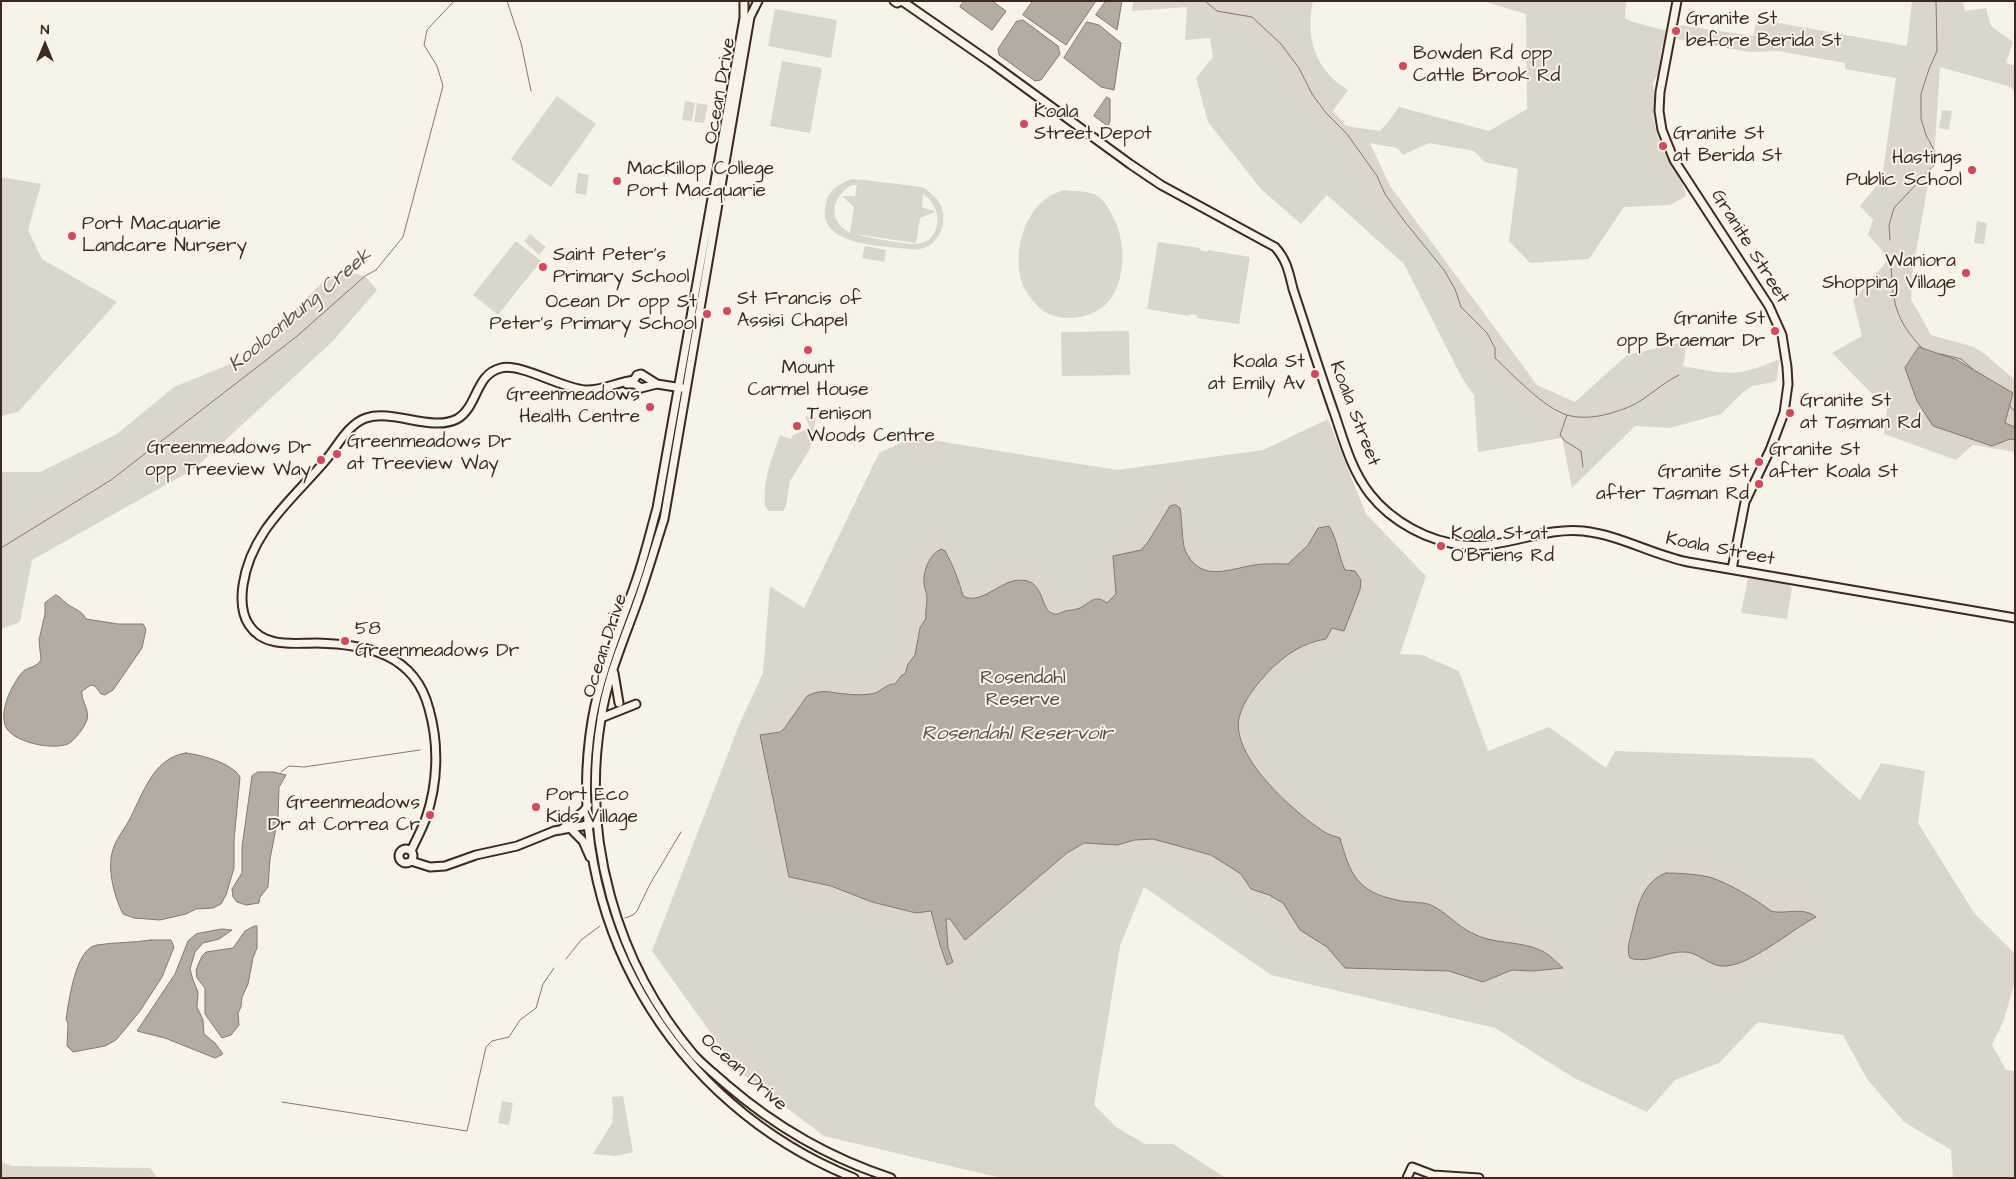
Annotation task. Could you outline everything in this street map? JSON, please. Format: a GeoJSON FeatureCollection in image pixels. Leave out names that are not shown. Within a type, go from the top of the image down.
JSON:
{"type":"FeatureCollection","features":[{"type":"Feature","properties":{"kind":"street"},"geometry":{"type":"LineString","coordinates":[[745,1],[752,3],[758,1]]}},
{"type":"Feature","properties":{"kind":"street","name":"Ocean Drive"},"geometry":{"type":"LineString","coordinates":[[745,1],[744,18],[663,481],[651,534],[636,583],[610,650],[589,744],[588,805],[606,881],[626,946],[644,982],[673,1028],[695,1056],[737,1094],[776,1124],[818,1148],[891,1178]]}},
{"type":"Feature","properties":{"kind":"street","name":"Ocean Drive"},"geometry":{"type":"LineString","coordinates":[[758,1],[750,17],[664,518],[644,583],[600,701],[601,718],[593,826],[594,864],[599,892],[615,940],[634,983],[658,1021],[696,1069],[758,1126],[811,1159],[854,1178]]}},
{"type":"Feature","properties":{"kind":"street"},"geometry":{"type":"LineString","coordinates":[[894,1],[897,3],[902,1]]}},
{"type":"Feature","properties":{"kind":"street","name":"Koala Street"},"geometry":{"type":"LineString","coordinates":[[902,1],[1020,83],[1130,164],[1161,184],[1275,247],[1283,255],[1319,370],[1352,464],[1370,495],[1391,515],[1411,529],[1437,540],[1474,545],[1501,543],[1552,531],[1584,531],[1602,535],[1667,557],[2015,618]]}},
{"type":"Feature","properties":{"kind":"street","name":"Granite Street"},"geometry":{"type":"LineString","coordinates":[[1678,1],[1660,92],[1660,120],[1664,137],[1674,160],[1769,306],[1782,335],[1787,367],[1788,384],[1784,413],[1770,450],[1745,502],[1732,569]]}},
{"type":"Feature","properties":{"kind":"street"},"geometry":{"type":"LineString","coordinates":[[593,826],[561,830],[516,846],[476,855],[445,866],[435,867],[419,863],[411,855],[414,843],[426,819],[433,791],[435,770],[435,734],[424,690],[411,672],[400,663],[383,654],[341,645],[272,642],[257,635],[248,624],[242,608],[245,573],[254,549],[275,515],[326,460],[350,429],[361,420],[380,416],[437,422],[451,421],[466,411],[486,376],[490,372],[504,367],[516,368],[578,389],[595,390],[634,382]]}},
{"type":"Feature","properties":{"kind":"street"},"geometry":{"type":"LineString","coordinates":[[634,382],[637,375],[641,374],[646,382],[687,389]]}},
{"type":"Feature","properties":{"kind":"street"},"geometry":{"type":"LineString","coordinates":[[634,382],[639,388],[646,382]]}},
{"type":"Feature","properties":{"kind":"street"},"geometry":{"type":"LineString","coordinates":[[613,667],[619,703]]}},
{"type":"Feature","properties":{"kind":"street"},"geometry":{"type":"LineString","coordinates":[[601,718],[636,704]]}},
{"type":"Feature","properties":{"kind":"street"},"geometry":{"type":"LineString","coordinates":[[561,830],[584,811],[588,805]]}},
{"type":"Feature","properties":{"kind":"street"},"geometry":{"type":"LineString","coordinates":[[551,833],[573,831],[593,826]]}},
{"type":"Feature","properties":{"kind":"street"},"geometry":{"type":"LineString","coordinates":[[573,831],[582,841],[594,864]]}},
{"type":"Feature","properties":{"kind":"street"},"geometry":{"type":"LineString","coordinates":[[811,1159],[818,1148]]}},
{"type":"Feature","properties":{"kind":"street"},"geometry":{"type":"LineString","coordinates":[[1407,1178],[1412,1167],[1433,1175],[1479,1178]]}},
{"type":"Feature","properties":{"kind":"green space"},"geometry":{"type":"Polygon","coordinates":[[[1133,1],[1313,1],[1310,28],[1315,52],[1327,73],[1348,90],[1333,111],[1346,126],[1380,131],[1399,107],[1489,131],[1527,109],[1526,14],[1483,1],[1626,1],[1625,18],[1667,31],[1661,51],[1659,72],[1653,82],[1655,100],[1653,116],[1663,151],[1679,172],[1686,196],[1670,205],[1624,207],[1589,259],[1530,263],[1509,241],[1518,169],[1485,162],[1474,151],[1429,143],[1403,155],[1397,148],[1370,143],[1390,186],[1537,385],[1575,402],[1627,355],[1687,341],[1683,366],[1731,373],[1753,369],[1779,359],[1777,379],[1774,382],[1752,386],[1721,414],[1670,428],[1635,426],[1572,488],[1562,438],[1478,452],[1474,395],[1462,378],[1404,264],[1327,195],[1301,224],[1261,189],[1208,122],[1196,78],[1213,57],[1210,38],[1185,40],[1187,7],[1132,11],[1133,1]]]}},
{"type":"Feature","properties":{"kind":"green space"},"geometry":{"type":"Polygon","coordinates":[[[1912,1],[1963,1],[1965,11],[1986,8],[1991,26],[2013,42],[2006,63],[2015,66],[2015,94],[2011,87],[1940,67],[1935,144],[1912,275],[1911,299],[1931,335],[1974,347],[2015,380],[2015,452],[1973,445],[1956,460],[1884,434],[1888,401],[1878,400],[1832,353],[1862,336],[1853,300],[1887,261],[1881,249],[1868,235],[1873,220],[1860,206],[1882,179],[1896,78],[1845,69],[1845,63],[1778,51],[1750,52],[1677,39],[1680,25],[1753,36],[1757,19],[1907,46],[1912,1]]]}},
{"type":"Feature","properties":{"kind":"green space"},"geometry":{"type":"Polygon","coordinates":[[[775,9],[837,20],[831,58],[768,46],[775,9]]]}},
{"type":"Feature","properties":{"kind":"green space"},"geometry":{"type":"Polygon","coordinates":[[[782,61],[822,68],[810,133],[770,126],[782,61]]]}},
{"type":"Feature","properties":{"kind":"green space"},"geometry":{"type":"Polygon","coordinates":[[[557,96],[596,124],[551,187],[511,159],[557,96]]]}},
{"type":"Feature","properties":{"kind":"green space"},"geometry":{"type":"Polygon","coordinates":[[[685,101],[695,103],[692,121],[682,120],[685,101]]]}},
{"type":"Feature","properties":{"kind":"green space"},"geometry":{"type":"Polygon","coordinates":[[[697,103],[708,105],[704,123],[694,122],[697,103]]]}},
{"type":"Feature","properties":{"kind":"green space"},"geometry":{"type":"Polygon","coordinates":[[[1942,110],[1952,111],[1949,130],[1939,128],[1942,110]]]}},
{"type":"Feature","properties":{"kind":"green space"},"geometry":{"type":"Polygon","coordinates":[[[578,173],[589,175],[586,195],[575,193],[578,173]]]}},
{"type":"Feature","properties":{"kind":"green space"},"geometry":{"type":"Polygon","coordinates":[[[1,177],[41,184],[28,230],[42,259],[117,302],[18,412],[1,416],[1,177]]]}},
{"type":"Feature","properties":{"kind":"green space"},"geometry":{"type":"Polygon","coordinates":[[[852,179],[917,186],[926,189],[940,203],[943,212],[941,231],[936,239],[921,249],[910,249],[884,247],[853,241],[840,236],[830,228],[825,217],[827,198],[832,190],[852,179]],[[852,185],[840,196],[834,209],[838,222],[850,233],[854,207],[842,196],[855,196],[857,185],[852,185]],[[923,194],[922,207],[935,212],[920,218],[916,243],[855,234],[905,243],[917,244],[925,242],[935,230],[937,215],[930,200],[923,194]]]}},
{"type":"Feature","properties":{"kind":"green space"},"geometry":{"type":"Polygon","coordinates":[[[1064,190],[1091,193],[1098,196],[1104,202],[1119,230],[1122,252],[1121,274],[1118,285],[1107,303],[1093,313],[1068,318],[1051,315],[1043,311],[1031,299],[1021,280],[1019,267],[1021,241],[1030,216],[1047,198],[1064,190]]]}},
{"type":"Feature","properties":{"kind":"green space"},"geometry":{"type":"Polygon","coordinates":[[[1977,221],[1987,223],[1984,244],[1974,243],[1977,221]]]}},
{"type":"Feature","properties":{"kind":"green space"},"geometry":{"type":"Polygon","coordinates":[[[530,234],[546,247],[539,255],[524,241],[530,234]]]}},
{"type":"Feature","properties":{"kind":"green space"},"geometry":{"type":"Polygon","coordinates":[[[516,241],[541,261],[498,315],[473,295],[516,241]]]}},
{"type":"Feature","properties":{"kind":"green space"},"geometry":{"type":"Polygon","coordinates":[[[1158,242],[1200,248],[1200,250],[1207,252],[1208,250],[1250,257],[1239,324],[1197,318],[1197,315],[1189,314],[1189,316],[1147,309],[1158,242]]]}},
{"type":"Feature","properties":{"kind":"green space"},"geometry":{"type":"Polygon","coordinates":[[[865,246],[886,250],[884,262],[862,258],[865,246]]]}},
{"type":"Feature","properties":{"kind":"green space"},"geometry":{"type":"Polygon","coordinates":[[[345,271],[365,276],[377,290],[333,341],[194,469],[32,560],[20,622],[1,629],[1,472],[40,472],[117,434],[174,387],[247,357],[327,278],[345,271]]]}},
{"type":"Feature","properties":{"kind":"green space"},"geometry":{"type":"Polygon","coordinates":[[[1129,331],[1130,375],[1062,376],[1061,332],[1129,331]]]}},
{"type":"Feature","properties":{"kind":"green space"},"geometry":{"type":"Polygon","coordinates":[[[805,416],[816,418],[810,449],[790,481],[786,506],[783,511],[769,511],[765,506],[765,488],[768,470],[780,435],[791,439],[793,435],[810,428],[805,416]]]}},
{"type":"Feature","properties":{"kind":"green space","name":"Rosendahl Reserve"},"geometry":{"type":"Polygon","coordinates":[[[1328,419],[1366,514],[1426,576],[1400,654],[1422,655],[1459,671],[1488,751],[1549,727],[1606,768],[1615,751],[1812,758],[1860,800],[1881,763],[1925,771],[1918,823],[1974,913],[2015,954],[2015,982],[2003,1022],[1992,1045],[2006,1070],[2015,1071],[2015,1178],[1953,1178],[1951,1150],[1904,1122],[1867,1079],[1843,1035],[1758,1022],[1719,1063],[1675,1080],[1647,1112],[1574,1078],[1495,1028],[1271,975],[1144,887],[1120,946],[1094,1105],[1116,1127],[1145,1144],[1173,1144],[1226,1178],[1001,1178],[824,1136],[738,1071],[652,951],[739,725],[763,673],[770,586],[804,608],[879,453],[913,437],[1117,470],[1263,450],[1328,419]]]}},
{"type":"Feature","properties":{"kind":"green space"},"geometry":{"type":"Polygon","coordinates":[[[1748,578],[1789,585],[1792,588],[1787,619],[1741,613],[1748,578]]]}},
{"type":"Feature","properties":{"kind":"green space"},"geometry":{"type":"Polygon","coordinates":[[[623,1096],[633,1152],[616,1156],[593,1154],[612,1123],[612,1097],[623,1096]]]}},
{"type":"Feature","properties":{"kind":"green space"},"geometry":{"type":"Polygon","coordinates":[[[502,1101],[513,1103],[509,1125],[498,1123],[502,1101]]]}},
{"type":"Feature","properties":{"kind":"green space"},"geometry":{"type":"Polygon","coordinates":[[[1,1162],[12,1166],[150,1168],[158,1178],[1,1178],[1,1162]]]}},
{"type":"Feature","properties":{"kind":"water"},"geometry":{"type":"Polygon","coordinates":[[[964,1],[992,1],[1006,11],[992,30],[960,7],[964,1]]]}},
{"type":"Feature","properties":{"kind":"water"},"geometry":{"type":"Polygon","coordinates":[[[1033,1],[1096,1],[1066,45],[1023,15],[1033,1]]]}},
{"type":"Feature","properties":{"kind":"water"},"geometry":{"type":"Polygon","coordinates":[[[1106,1],[1122,1],[1117,30],[1096,15],[1106,1]]]}},
{"type":"Feature","properties":{"kind":"water"},"geometry":{"type":"Polygon","coordinates":[[[1023,20],[1058,46],[1060,54],[1041,80],[1035,81],[999,55],[998,49],[1016,22],[1023,20]]]}},
{"type":"Feature","properties":{"kind":"water"},"geometry":{"type":"Polygon","coordinates":[[[1087,22],[1099,25],[1121,43],[1114,90],[1101,87],[1064,58],[1087,22]]]}},
{"type":"Feature","properties":{"kind":"water"},"geometry":{"type":"Polygon","coordinates":[[[1107,97],[1110,99],[1110,121],[1108,126],[1094,116],[1107,97]]]}},
{"type":"Feature","properties":{"kind":"water"},"geometry":{"type":"Polygon","coordinates":[[[1919,347],[1957,360],[2013,393],[2005,423],[2015,427],[2015,440],[2010,439],[1992,446],[1933,426],[1917,401],[1905,368],[1919,347]]]}},
{"type":"Feature","properties":{"kind":"water","name":"Rosendahl Reservoir"},"geometry":{"type":"Polygon","coordinates":[[[1176,505],[1180,508],[1185,550],[1197,566],[1205,570],[1213,572],[1259,564],[1288,564],[1308,545],[1318,528],[1329,526],[1345,570],[1355,571],[1361,580],[1360,590],[1344,631],[1332,628],[1326,639],[1302,646],[1276,664],[1252,692],[1241,711],[1239,733],[1254,766],[1267,782],[1311,822],[1327,834],[1340,838],[1348,862],[1357,880],[1373,892],[1383,897],[1431,905],[1442,911],[1461,927],[1480,937],[1534,948],[1547,954],[1563,968],[1533,971],[1512,970],[1483,982],[1449,971],[1345,968],[1327,947],[1300,930],[1283,903],[1269,895],[1251,889],[1241,874],[1211,855],[1153,839],[1135,840],[1117,845],[1084,843],[1067,853],[965,940],[950,919],[946,919],[948,948],[953,962],[947,965],[931,911],[916,913],[872,902],[831,886],[789,877],[760,735],[780,732],[784,729],[807,696],[822,692],[855,695],[874,694],[889,685],[895,684],[905,674],[908,664],[915,655],[920,628],[926,618],[927,598],[924,578],[928,563],[937,551],[941,549],[945,551],[956,573],[963,596],[975,598],[1007,583],[1024,580],[1032,583],[1037,588],[1049,611],[1057,614],[1075,610],[1096,599],[1107,603],[1116,594],[1113,556],[1141,550],[1170,506],[1176,505]]]}},
{"type":"Feature","properties":{"kind":"water"},"geometry":{"type":"Polygon","coordinates":[[[56,595],[80,612],[86,619],[118,624],[143,624],[146,629],[142,648],[113,690],[105,695],[101,694],[95,686],[91,685],[82,691],[88,716],[86,723],[74,740],[61,746],[44,746],[18,738],[12,734],[5,725],[4,714],[8,698],[19,676],[41,660],[39,640],[45,614],[45,603],[56,595]]]}},
{"type":"Feature","properties":{"kind":"water"},"geometry":{"type":"Polygon","coordinates":[[[186,753],[224,764],[240,777],[234,840],[234,868],[226,895],[221,904],[213,908],[196,909],[186,914],[160,920],[134,918],[123,914],[117,901],[112,879],[111,858],[113,848],[143,791],[156,771],[174,756],[186,753]]]}},
{"type":"Feature","properties":{"kind":"water"},"geometry":{"type":"Polygon","coordinates":[[[258,772],[274,772],[286,775],[279,787],[278,818],[270,859],[268,887],[260,897],[259,903],[246,905],[237,902],[233,897],[232,889],[242,873],[242,847],[252,776],[258,772]]]}},
{"type":"Feature","properties":{"kind":"water"},"geometry":{"type":"Polygon","coordinates":[[[1666,873],[1709,877],[1741,892],[1771,911],[1800,911],[1816,917],[1757,955],[1733,965],[1717,965],[1688,952],[1643,960],[1630,958],[1628,952],[1629,941],[1642,897],[1651,883],[1666,873]]]}},
{"type":"Feature","properties":{"kind":"water"},"geometry":{"type":"Polygon","coordinates":[[[257,926],[257,948],[238,1013],[239,1025],[231,1035],[222,1038],[205,1014],[205,988],[197,978],[196,970],[202,956],[206,952],[233,948],[245,931],[257,926]]]}},
{"type":"Feature","properties":{"kind":"water"},"geometry":{"type":"Polygon","coordinates":[[[222,929],[232,930],[219,939],[203,943],[195,952],[190,969],[198,992],[197,1007],[203,1020],[204,1034],[215,1043],[223,1054],[215,1058],[165,1038],[137,1031],[175,974],[188,941],[196,934],[222,929]]]}},
{"type":"Feature","properties":{"kind":"water"},"geometry":{"type":"Polygon","coordinates":[[[171,940],[174,947],[162,977],[140,1011],[116,1040],[105,1046],[73,1052],[67,1046],[68,1024],[66,1019],[74,977],[83,955],[89,948],[97,945],[171,940]]]}},
{"type":"Feature","properties":{"kind":"waterway","name":"Kooloonbung Creek"},"geometry":{"type":"LineString","coordinates":[[1,548],[111,480],[296,337],[365,276],[376,270],[403,237],[443,86],[437,66],[424,45],[427,30],[454,1]]}},
{"type":"Feature","properties":{"kind":"waterway"},"geometry":{"type":"LineString","coordinates":[[507,1],[521,43],[531,91]]}},
{"type":"Feature","properties":{"kind":"waterway"},"geometry":{"type":"LineString","coordinates":[[1205,1],[1217,11],[1252,17],[1281,44],[1299,68],[1312,94],[1326,113],[1347,134],[1377,176],[1385,194],[1444,270],[1455,289],[1461,307],[1487,333],[1495,348],[1495,358],[1549,406],[1575,417],[1600,416],[1631,406],[1679,375]]}},
{"type":"Feature","properties":{"kind":"waterway"},"geometry":{"type":"LineString","coordinates":[[1890,240],[1889,225],[1894,208],[1936,163],[1936,154],[1926,135],[1921,119],[1921,94],[1937,51],[1936,1]]}},
{"type":"Feature","properties":{"kind":"waterway"},"geometry":{"type":"LineString","coordinates":[[1891,260],[1892,286],[1896,308],[1906,328],[1923,349]]}},
{"type":"Feature","properties":{"kind":"waterway"},"geometry":{"type":"LineString","coordinates":[[1941,354],[1961,359],[1973,369]]}},
{"type":"Feature","properties":{"kind":"waterway"},"geometry":{"type":"LineString","coordinates":[[2009,405],[2015,412]]}},
{"type":"Feature","properties":{"kind":"waterway"},"geometry":{"type":"LineString","coordinates":[[1567,415],[1560,435],[1565,441],[1581,451],[1583,467]]}},
{"type":"Feature","properties":{"kind":"waterway"},"geometry":{"type":"LineString","coordinates":[[281,772],[289,766],[304,767],[420,750]]}},
{"type":"Feature","properties":{"kind":"waterway"},"geometry":{"type":"LineString","coordinates":[[625,918],[637,911],[650,884],[681,832]]}},
{"type":"Feature","properties":{"kind":"waterway"},"geometry":{"type":"LineString","coordinates":[[566,959],[581,940],[600,926]]}},
{"type":"Feature","properties":{"kind":"waterway"},"geometry":{"type":"LineString","coordinates":[[282,1102],[467,1131],[486,1047],[492,1041],[509,1037],[520,1020],[536,1008],[543,984],[554,968]]}},
{"type":"Feature","properties":{"kind":"place","name":"Granite St before Berida St"},"geometry":{"type":"Point","coordinates":[1676,31]}},
{"type":"Feature","properties":{"kind":"place","name":"Bowden Rd opp Cattle Brook Rd"},"geometry":{"type":"Point","coordinates":[1403,66]}},
{"type":"Feature","properties":{"kind":"place","name":"Koala Street Depot"},"geometry":{"type":"Point","coordinates":[1024,124]}},
{"type":"Feature","properties":{"kind":"place","name":"Granite St at Berida St"},"geometry":{"type":"Point","coordinates":[1663,146]}},
{"type":"Feature","properties":{"kind":"place","name":"Hastings Public School"},"geometry":{"type":"Point","coordinates":[1972,170]}},
{"type":"Feature","properties":{"kind":"place","name":"MacKillop College Port Macquarie"},"geometry":{"type":"Point","coordinates":[617,181]}},
{"type":"Feature","properties":{"kind":"place","name":"Port Macquarie Landcare Nursery"},"geometry":{"type":"Point","coordinates":[72,236]}},
{"type":"Feature","properties":{"kind":"place","name":"Saint Peter's Primary School"},"geometry":{"type":"Point","coordinates":[543,267]}},
{"type":"Feature","properties":{"kind":"place","name":"Waniora Shopping Village"},"geometry":{"type":"Point","coordinates":[1966,273]}},
{"type":"Feature","properties":{"kind":"place","name":"St Francis of Assisi Chapel"},"geometry":{"type":"Point","coordinates":[727,311]}},
{"type":"Feature","properties":{"kind":"place","name":"Ocean Dr opp St Peter's Primary School"},"geometry":{"type":"Point","coordinates":[707,314]}},
{"type":"Feature","properties":{"kind":"place","name":"Granite St opp Braemar Dr"},"geometry":{"type":"Point","coordinates":[1775,331]}},
{"type":"Feature","properties":{"kind":"place","name":"Mount Carmel House"},"geometry":{"type":"Point","coordinates":[808,350]}},
{"type":"Feature","properties":{"kind":"place","name":"Koala St at Emily Av"},"geometry":{"type":"Point","coordinates":[1315,374]}},
{"type":"Feature","properties":{"kind":"place","name":"Greenmeadows Health Centre"},"geometry":{"type":"Point","coordinates":[650,407]}},
{"type":"Feature","properties":{"kind":"place","name":"Granite St at Tasman Rd"},"geometry":{"type":"Point","coordinates":[1790,413]}},
{"type":"Feature","properties":{"kind":"place","name":"Tenison Woods Centre"},"geometry":{"type":"Point","coordinates":[797,426]}},
{"type":"Feature","properties":{"kind":"place","name":"Greenmeadows Dr at Treeview Way"},"geometry":{"type":"Point","coordinates":[337,454]}},
{"type":"Feature","properties":{"kind":"place","name":"Greenmeadows Dr opp Treeview Way"},"geometry":{"type":"Point","coordinates":[321,460]}},
{"type":"Feature","properties":{"kind":"place","name":"Granite St after Koala St"},"geometry":{"type":"Point","coordinates":[1759,462]}},
{"type":"Feature","properties":{"kind":"place","name":"Granite St after Tasman Rd"},"geometry":{"type":"Point","coordinates":[1759,484]}},
{"type":"Feature","properties":{"kind":"place","name":"Koala St at O'Briens Rd"},"geometry":{"type":"Point","coordinates":[1441,546]}},
{"type":"Feature","properties":{"kind":"place","name":"58 Greenmeadows Dr"},"geometry":{"type":"Point","coordinates":[345,641]}},
{"type":"Feature","properties":{"kind":"place","name":"Port Eco Kids Village"},"geometry":{"type":"Point","coordinates":[536,807]}},
{"type":"Feature","properties":{"kind":"place","name":"Greenmeadows Dr at Correa Cr"},"geometry":{"type":"Point","coordinates":[430,815]}}]}
